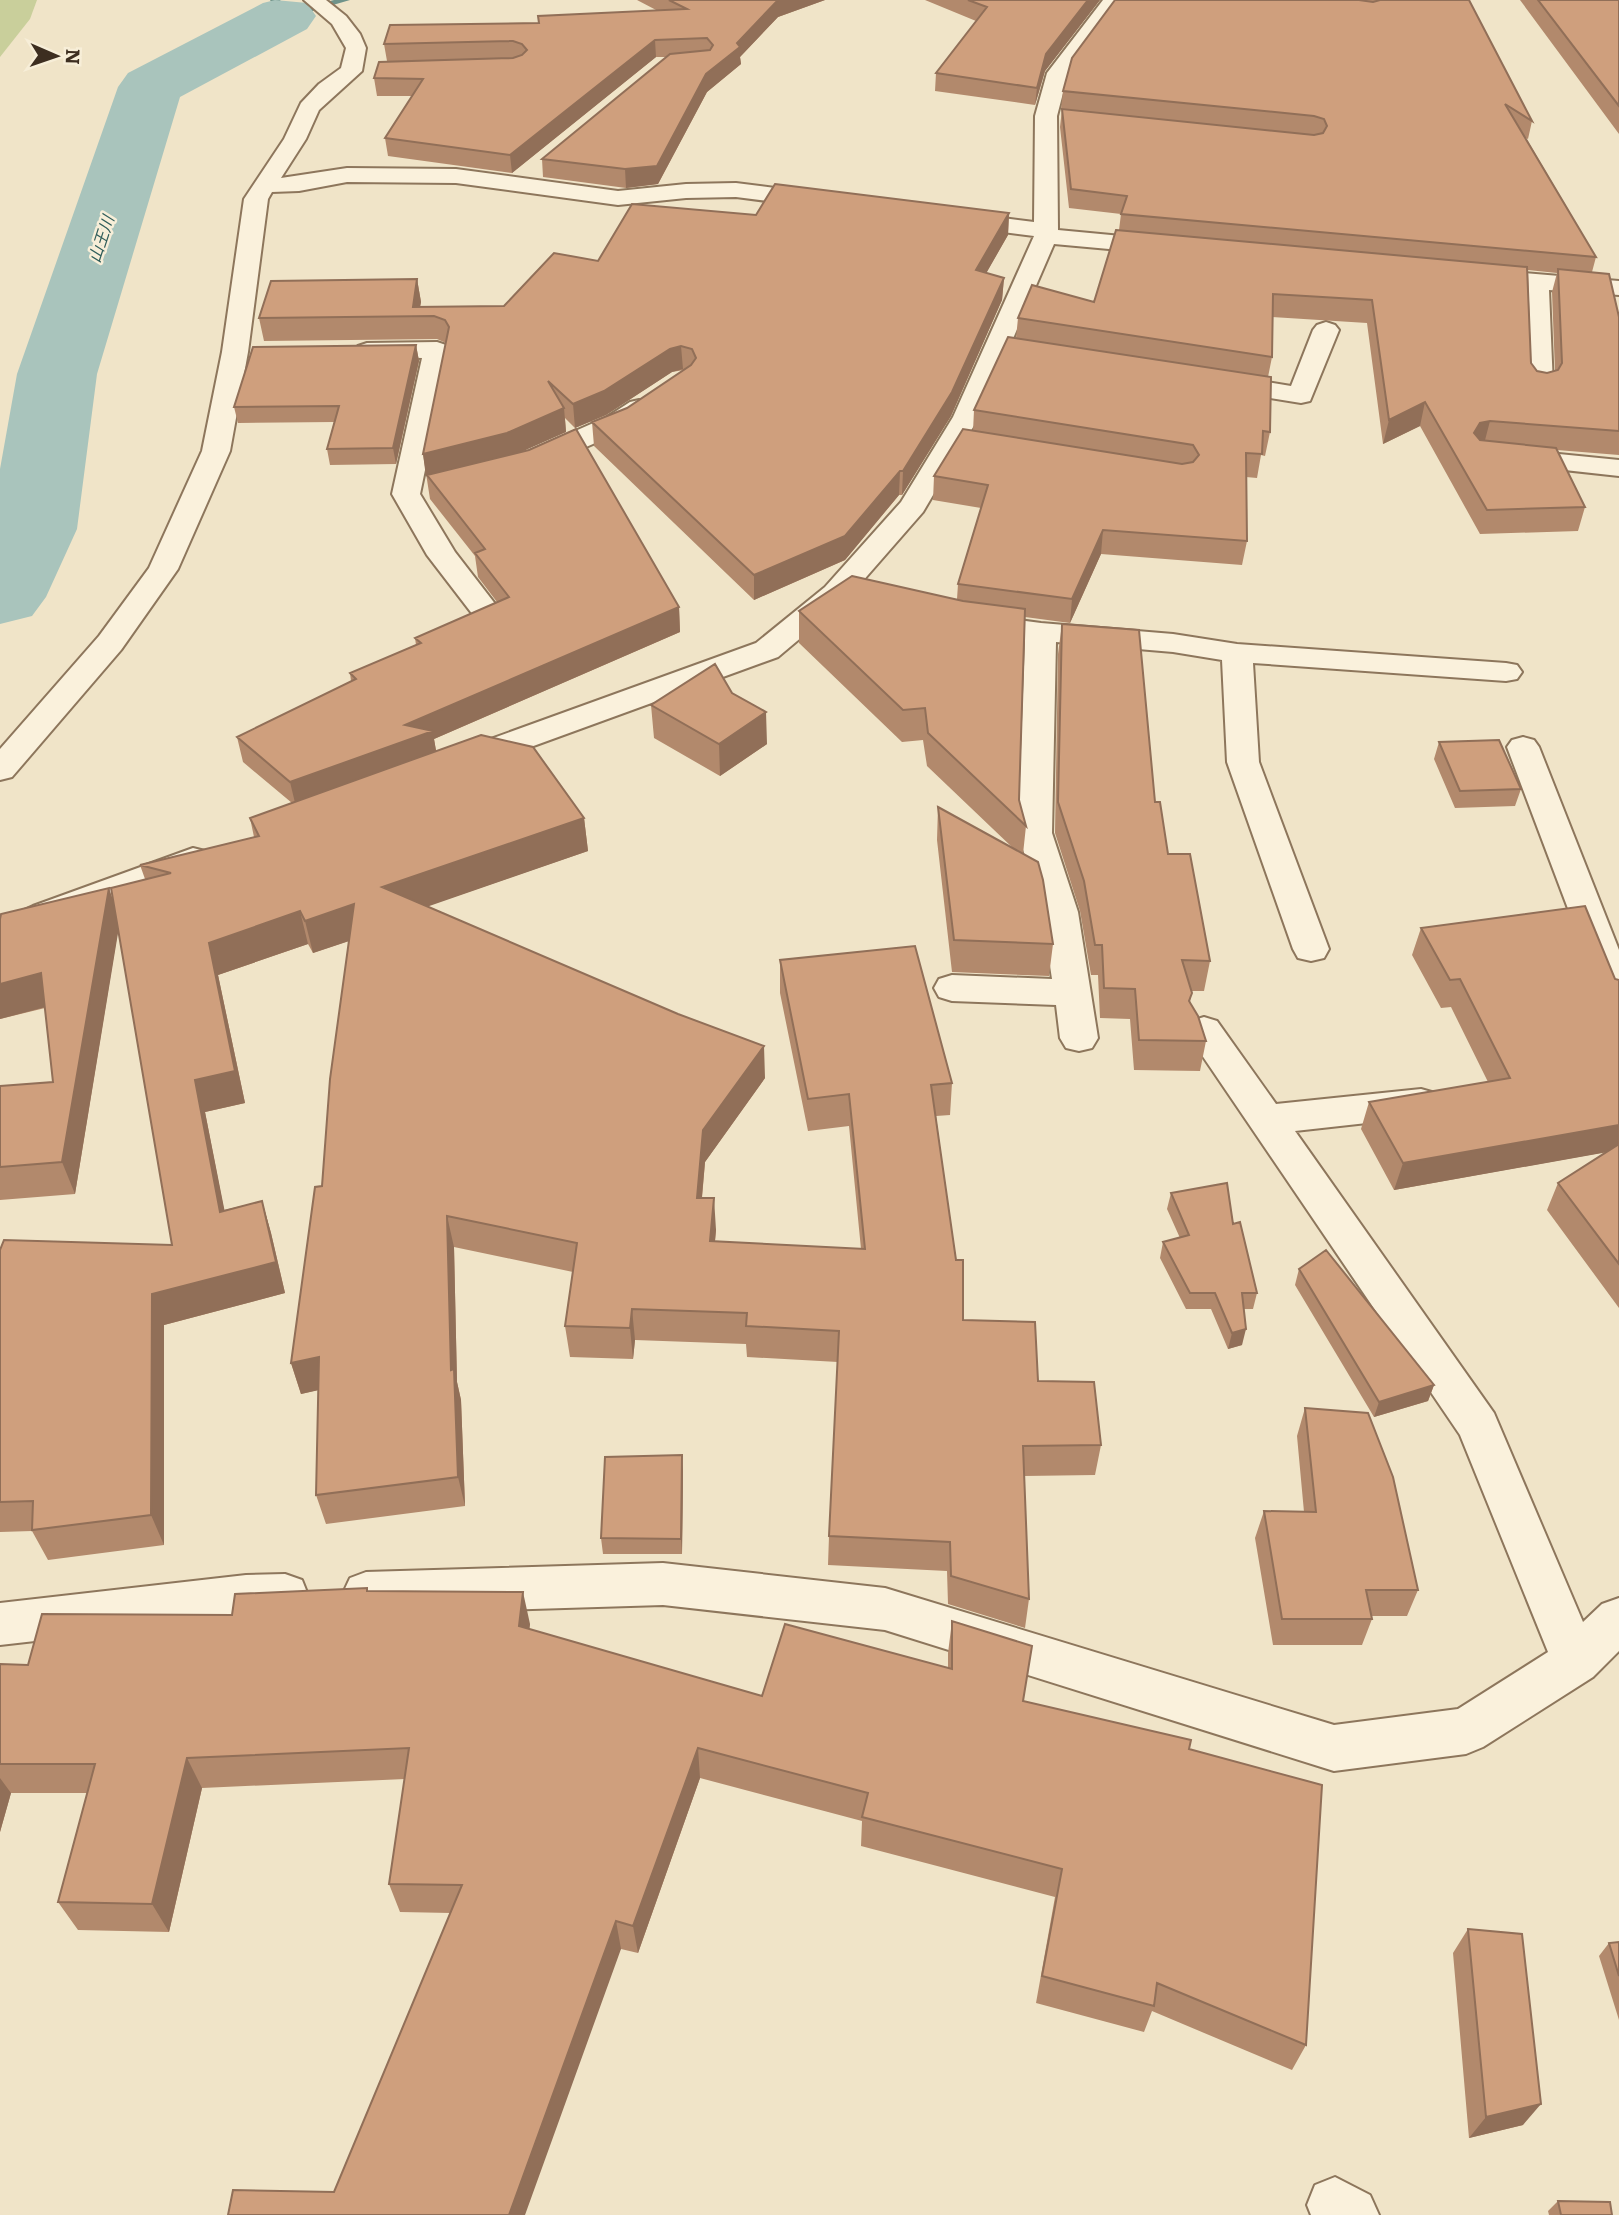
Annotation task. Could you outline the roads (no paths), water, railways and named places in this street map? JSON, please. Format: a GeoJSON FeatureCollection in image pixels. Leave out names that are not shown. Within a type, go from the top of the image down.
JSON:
{"type":"FeatureCollection","features":[{"type":"Feature","properties":{"kind":"street"},"geometry":{"type":"LineString","coordinates":[[0,770],[110,643],[163,569],[216,451],[248,352],[256,199],[295,139],[309,108],[327,89],[364,71],[350,34],[339,20],[314,0]]}},
{"type":"Feature","properties":{"kind":"street"},"geometry":{"type":"LineString","coordinates":[[436,770],[767,650],[836,593],[913,506],[965,443],[966,416],[1010,350],[1046,233],[1060,118],[1058,73],[1113,0]]}},
{"type":"Feature","properties":{"kind":"street"},"geometry":{"type":"LineString","coordinates":[[518,183],[539,165]]}},
{"type":"Feature","properties":{"kind":"street"},"geometry":{"type":"LineString","coordinates":[[266,185],[299,184],[347,175],[456,177],[618,198],[686,191],[736,190],[843,204]]}},
{"type":"Feature","properties":{"kind":"street"},"geometry":{"type":"LineString","coordinates":[[937,216],[1046,233],[1181,248]]}},
{"type":"Feature","properties":{"kind":"street"},"geometry":{"type":"LineString","coordinates":[[1451,274],[1619,288]]}},
{"type":"Feature","properties":{"kind":"street"},"geometry":{"type":"LineString","coordinates":[[1536,282],[1540,386]]}},
{"type":"Feature","properties":{"kind":"street"},"geometry":{"type":"LineString","coordinates":[[1195,378],[1301,395],[1326,330]]}},
{"type":"Feature","properties":{"kind":"street"},"geometry":{"type":"LineString","coordinates":[[343,351],[437,350],[418,491],[442,555],[491,618]]}},
{"type":"Feature","properties":{"kind":"street"},"geometry":{"type":"LineString","coordinates":[[508,469],[617,423],[660,395]]}},
{"type":"Feature","properties":{"kind":"street"},"geometry":{"type":"LineString","coordinates":[[1484,455],[1619,468]]}},
{"type":"Feature","properties":{"kind":"street"},"geometry":{"type":"LineString","coordinates":[[836,593],[873,601]]}},
{"type":"Feature","properties":{"kind":"street"},"geometry":{"type":"LineString","coordinates":[[948,618],[1041,632],[1172,643],[1237,653],[1506,672]]}},
{"type":"Feature","properties":{"kind":"street"},"geometry":{"type":"LineString","coordinates":[[1041,632],[1035,833],[1060,912],[1079,1038]]}},
{"type":"Feature","properties":{"kind":"street"},"geometry":{"type":"LineString","coordinates":[[1237,653],[1243,762],[1311,949]]}},
{"type":"Feature","properties":{"kind":"street"},"geometry":{"type":"LineString","coordinates":[[1523,747],[1619,996]]}},
{"type":"Feature","properties":{"kind":"street"},"geometry":{"type":"LineString","coordinates":[[0,935],[45,914],[214,851]]}},
{"type":"Feature","properties":{"kind":"street"},"geometry":{"type":"LineString","coordinates":[[952,988],[1072,993]]}},
{"type":"Feature","properties":{"kind":"street"},"geometry":{"type":"LineString","coordinates":[[1204,1030],[1478,1426],[1576,1661]]}},
{"type":"Feature","properties":{"kind":"street"},"geometry":{"type":"LineString","coordinates":[[1266,1119],[1429,1102]]}},
{"type":"Feature","properties":{"kind":"street"},"geometry":{"type":"LineString","coordinates":[[0,1624],[246,1597],[663,1584],[885,1609],[1334,1748],[1466,1731],[1576,1661],[1619,1619]]}},
{"type":"Feature","properties":{"kind":"waterway","name":"山王川"},"geometry":{"type":"LineString","coordinates":[[275,0],[285,16],[345,0]]}},
{"type":"Feature","properties":{"kind":"waterway","name":"山王川"},"geometry":{"type":"LineString","coordinates":[[0,597],[33,529],[57,374],[151,87],[285,16]]}}]}
